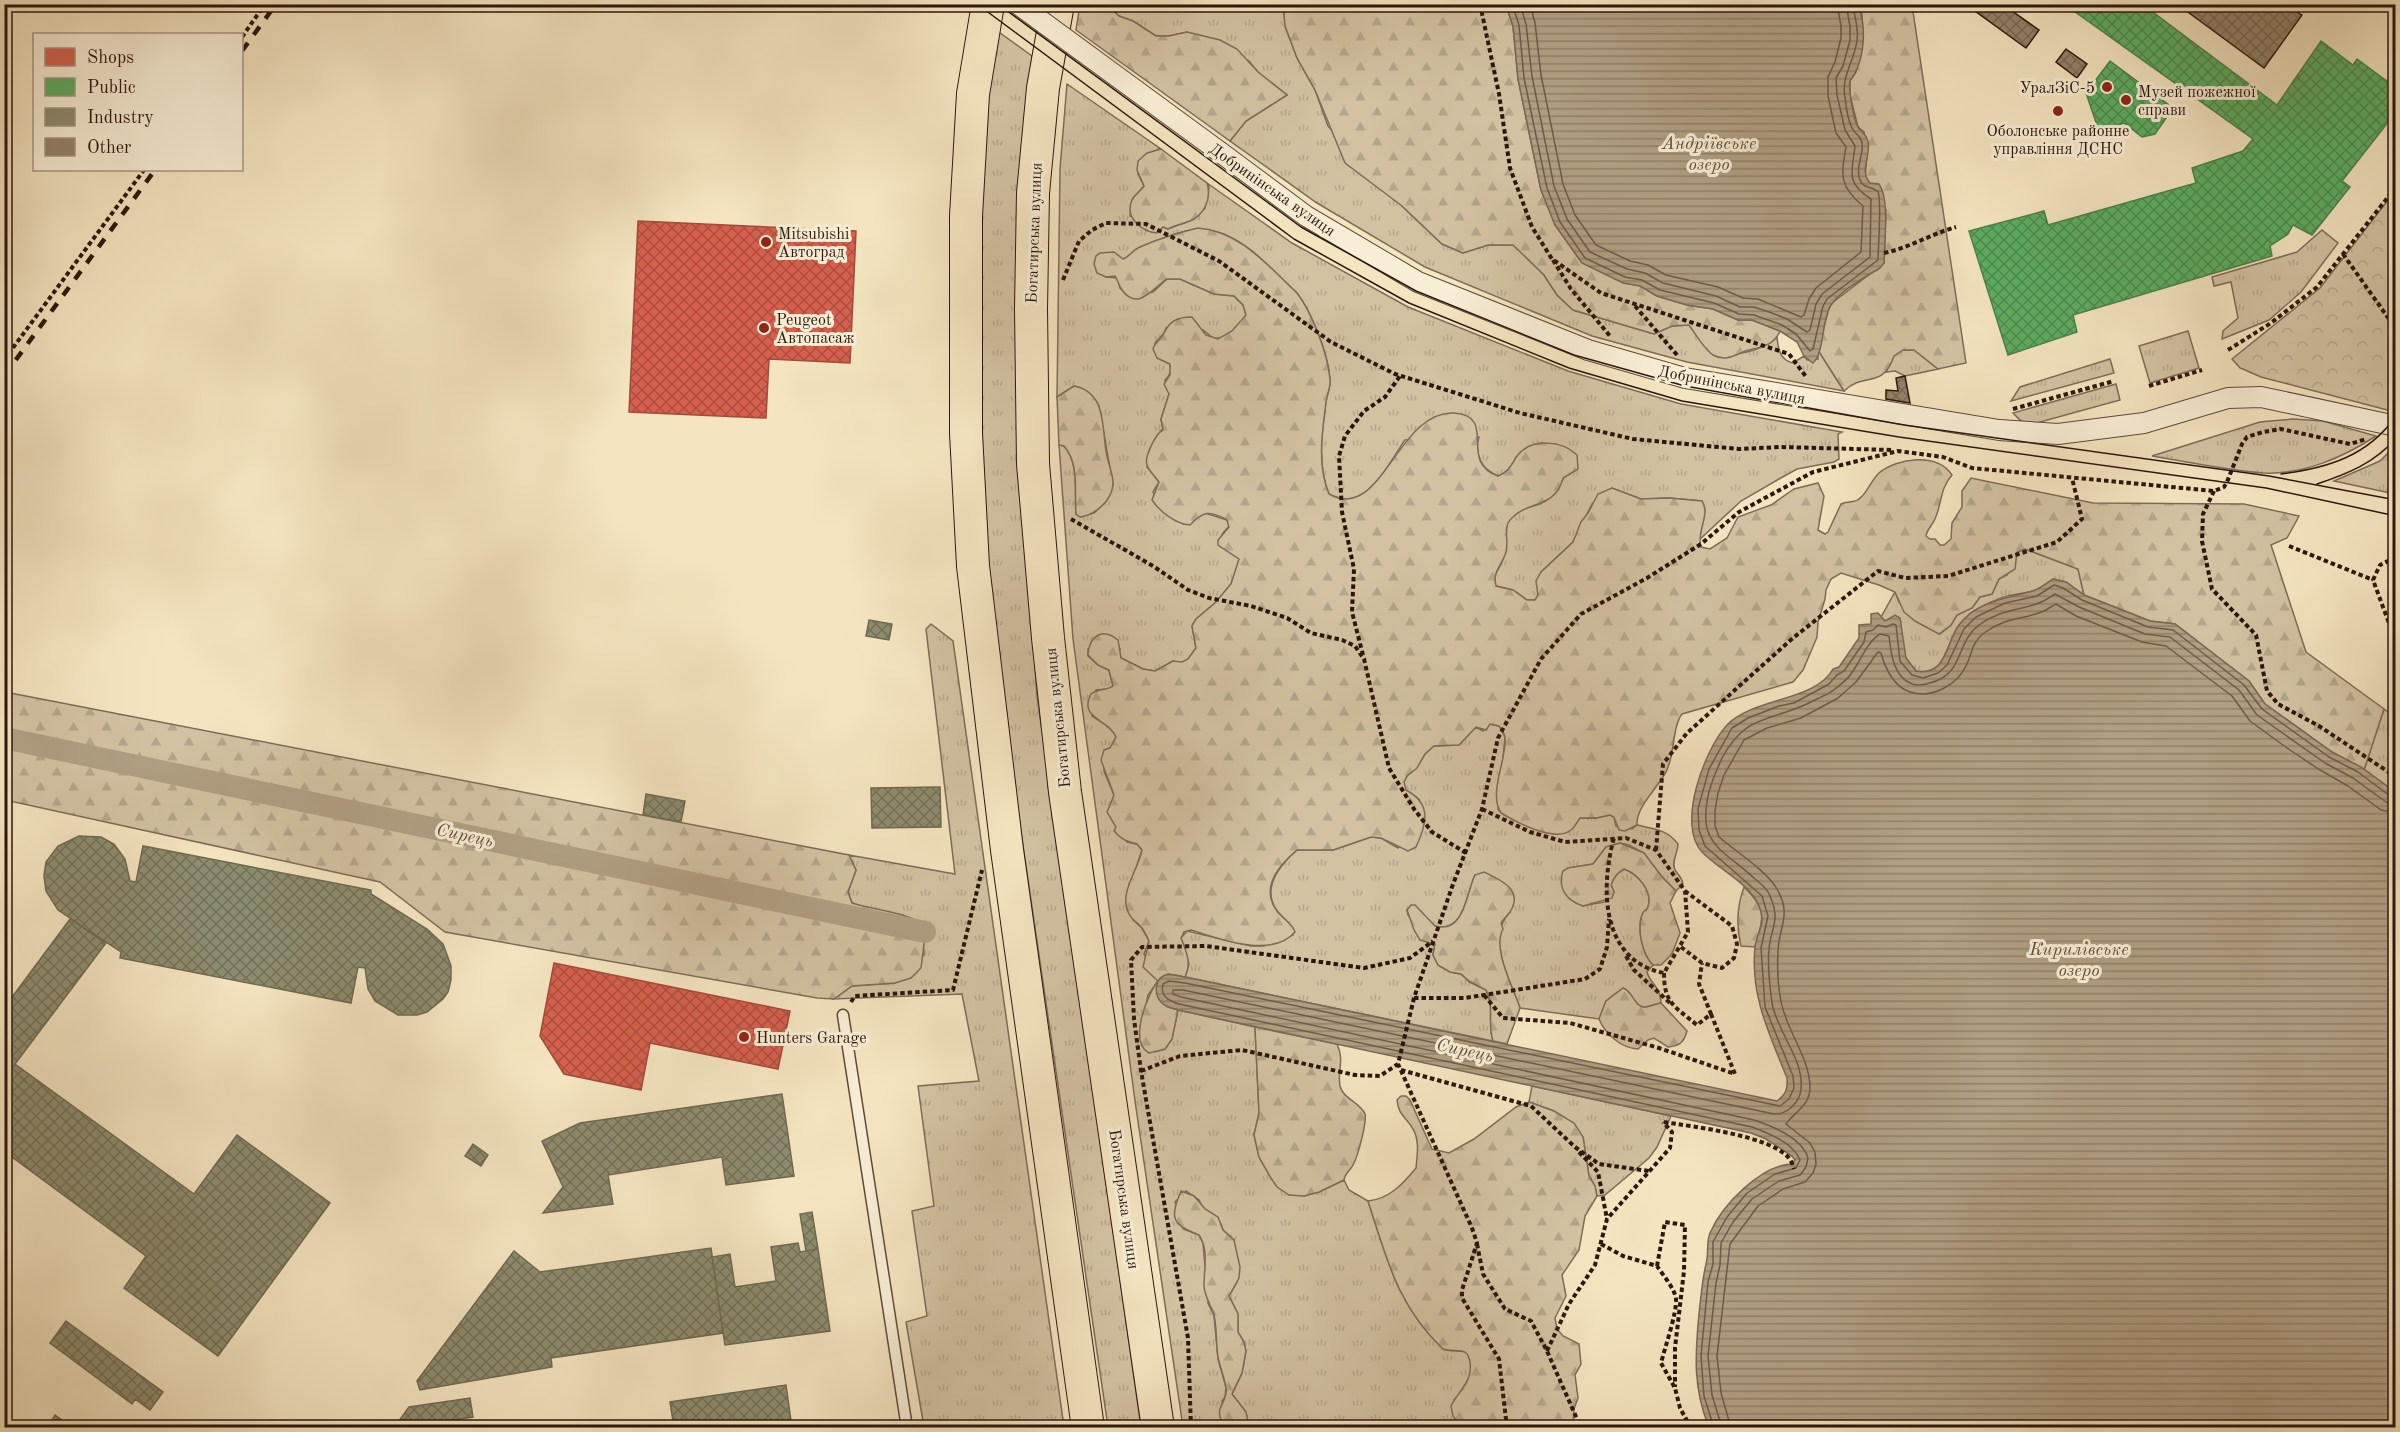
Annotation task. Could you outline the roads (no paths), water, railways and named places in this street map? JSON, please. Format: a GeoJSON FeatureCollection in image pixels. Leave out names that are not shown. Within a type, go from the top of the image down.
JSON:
{"type":"FeatureCollection","features":[{"type":"Feature","properties":{"kind":"main road"},"geometry":{"type":"LineString","coordinates":[[988,4],[973,94],[966,216],[966,433],[973,566],[1007,850],[1088,1428]]}},
{"type":"Feature","properties":{"kind":"main road","name":"Богатирська вулиця"},"geometry":{"type":"LineString","coordinates":[[1058,4],[1042,88],[1033,194],[1030,309],[1033,464],[1048,638],[1065,792],[1158,1428]]}},
{"type":"Feature","properties":{"kind":"street","name":"Добринінська вулиця"},"geometry":{"type":"LineString","coordinates":[[1018,4],[1306,216],[1418,282],[1588,351],[1685,378],[2000,430],[2058,434],[2145,423],[2228,398],[2261,397],[2390,425]]}},
{"type":"Feature","properties":{"kind":"lane"},"geometry":{"type":"LineString","coordinates":[[843,1016],[908,1428]]}},
{"type":"Feature","properties":{"kind":"water","name":"Андріївське озеро"},"geometry":{"type":"Polygon","coordinates":[[[1506,5],[1858,5],[1863,30],[1862,48],[1855,74],[1850,81],[1850,90],[1856,124],[1868,142],[1865,173],[1870,183],[1879,184],[1884,200],[1886,222],[1884,263],[1847,289],[1831,305],[1817,358],[1813,363],[1804,356],[1797,342],[1780,331],[1752,320],[1738,320],[1713,309],[1687,305],[1657,296],[1640,286],[1623,283],[1582,263],[1555,225],[1541,190],[1518,79],[1513,26],[1506,5]]]}},
{"type":"Feature","properties":{"kind":"water","name":"Кирилівське озеро"},"geometry":{"type":"Polygon","coordinates":[[[2053,579],[2066,582],[2084,595],[2150,621],[2175,624],[2249,681],[2265,704],[2332,752],[2361,767],[2395,792],[2395,1427],[1709,1427],[1700,1399],[1696,1358],[1699,1314],[1710,1233],[1733,1199],[1744,1188],[1768,1171],[1792,1164],[1795,1160],[1792,1156],[1766,1139],[1751,1133],[1178,1010],[1166,1006],[1158,998],[1159,980],[1170,974],[1777,1101],[1786,1091],[1787,1078],[1758,999],[1754,965],[1755,947],[1762,921],[1759,906],[1747,889],[1702,852],[1695,839],[1692,824],[1696,787],[1710,751],[1727,725],[1738,716],[1752,709],[1799,694],[1825,679],[1833,669],[1839,667],[1859,638],[1859,625],[1871,624],[1871,614],[1878,613],[1885,621],[1895,615],[1900,618],[1906,658],[1916,671],[1926,671],[1940,664],[1959,625],[1974,611],[1993,602],[2036,590],[2053,579]]]}},
{"type":"Feature","properties":{"kind":"waterway","name":"Сирець"},"geometry":{"type":"LineString","coordinates":[[4,738],[925,932]]}},
{"type":"Feature","properties":{"kind":"tram line"},"geometry":{"type":"LineString","coordinates":[[977,4],[1294,239],[1409,303],[1569,368],[1682,401],[1899,437],[2266,488],[2396,516]]}},
{"type":"Feature","properties":{"kind":"tram line"},"geometry":{"type":"LineString","coordinates":[[998,4],[1301,227],[1416,291],[1574,355],[1685,386],[1904,425],[2269,476],[2396,500]]}},
{"type":"Feature","properties":{"kind":"tram line"},"geometry":{"type":"LineString","coordinates":[[2281,474],[2315,468],[2346,458],[2373,441],[2396,416]]}},
{"type":"Feature","properties":{"kind":"tram line"},"geometry":{"type":"LineString","coordinates":[[2317,484],[2360,467],[2388,447],[2396,438]]}},
{"type":"Feature","properties":{"kind":"railway"},"geometry":{"type":"LineString","coordinates":[[243,50],[276,4]]}},
{"type":"Feature","properties":{"kind":"railway"},"geometry":{"type":"LineString","coordinates":[[4,376],[154,171]]}},
{"type":"Feature","properties":{"kind":"place","name":"УралЗіС-5"},"geometry":{"type":"Point","coordinates":[2107,87]}},
{"type":"Feature","properties":{"kind":"place","name":"Музей пожежної справи"},"geometry":{"type":"Point","coordinates":[2126,100]}},
{"type":"Feature","properties":{"kind":"place","name":"Оболонське районне управління ДСНС"},"geometry":{"type":"Point","coordinates":[2058,111]}},
{"type":"Feature","properties":{"kind":"place","name":"Mitsubishi Автоград"},"geometry":{"type":"Point","coordinates":[766,242]}},
{"type":"Feature","properties":{"kind":"place","name":"Peugeot Автопасаж"},"geometry":{"type":"Point","coordinates":[764,328]}},
{"type":"Feature","properties":{"kind":"place","name":"Hunters Garage"},"geometry":{"type":"Point","coordinates":[744,1037]}}]}
